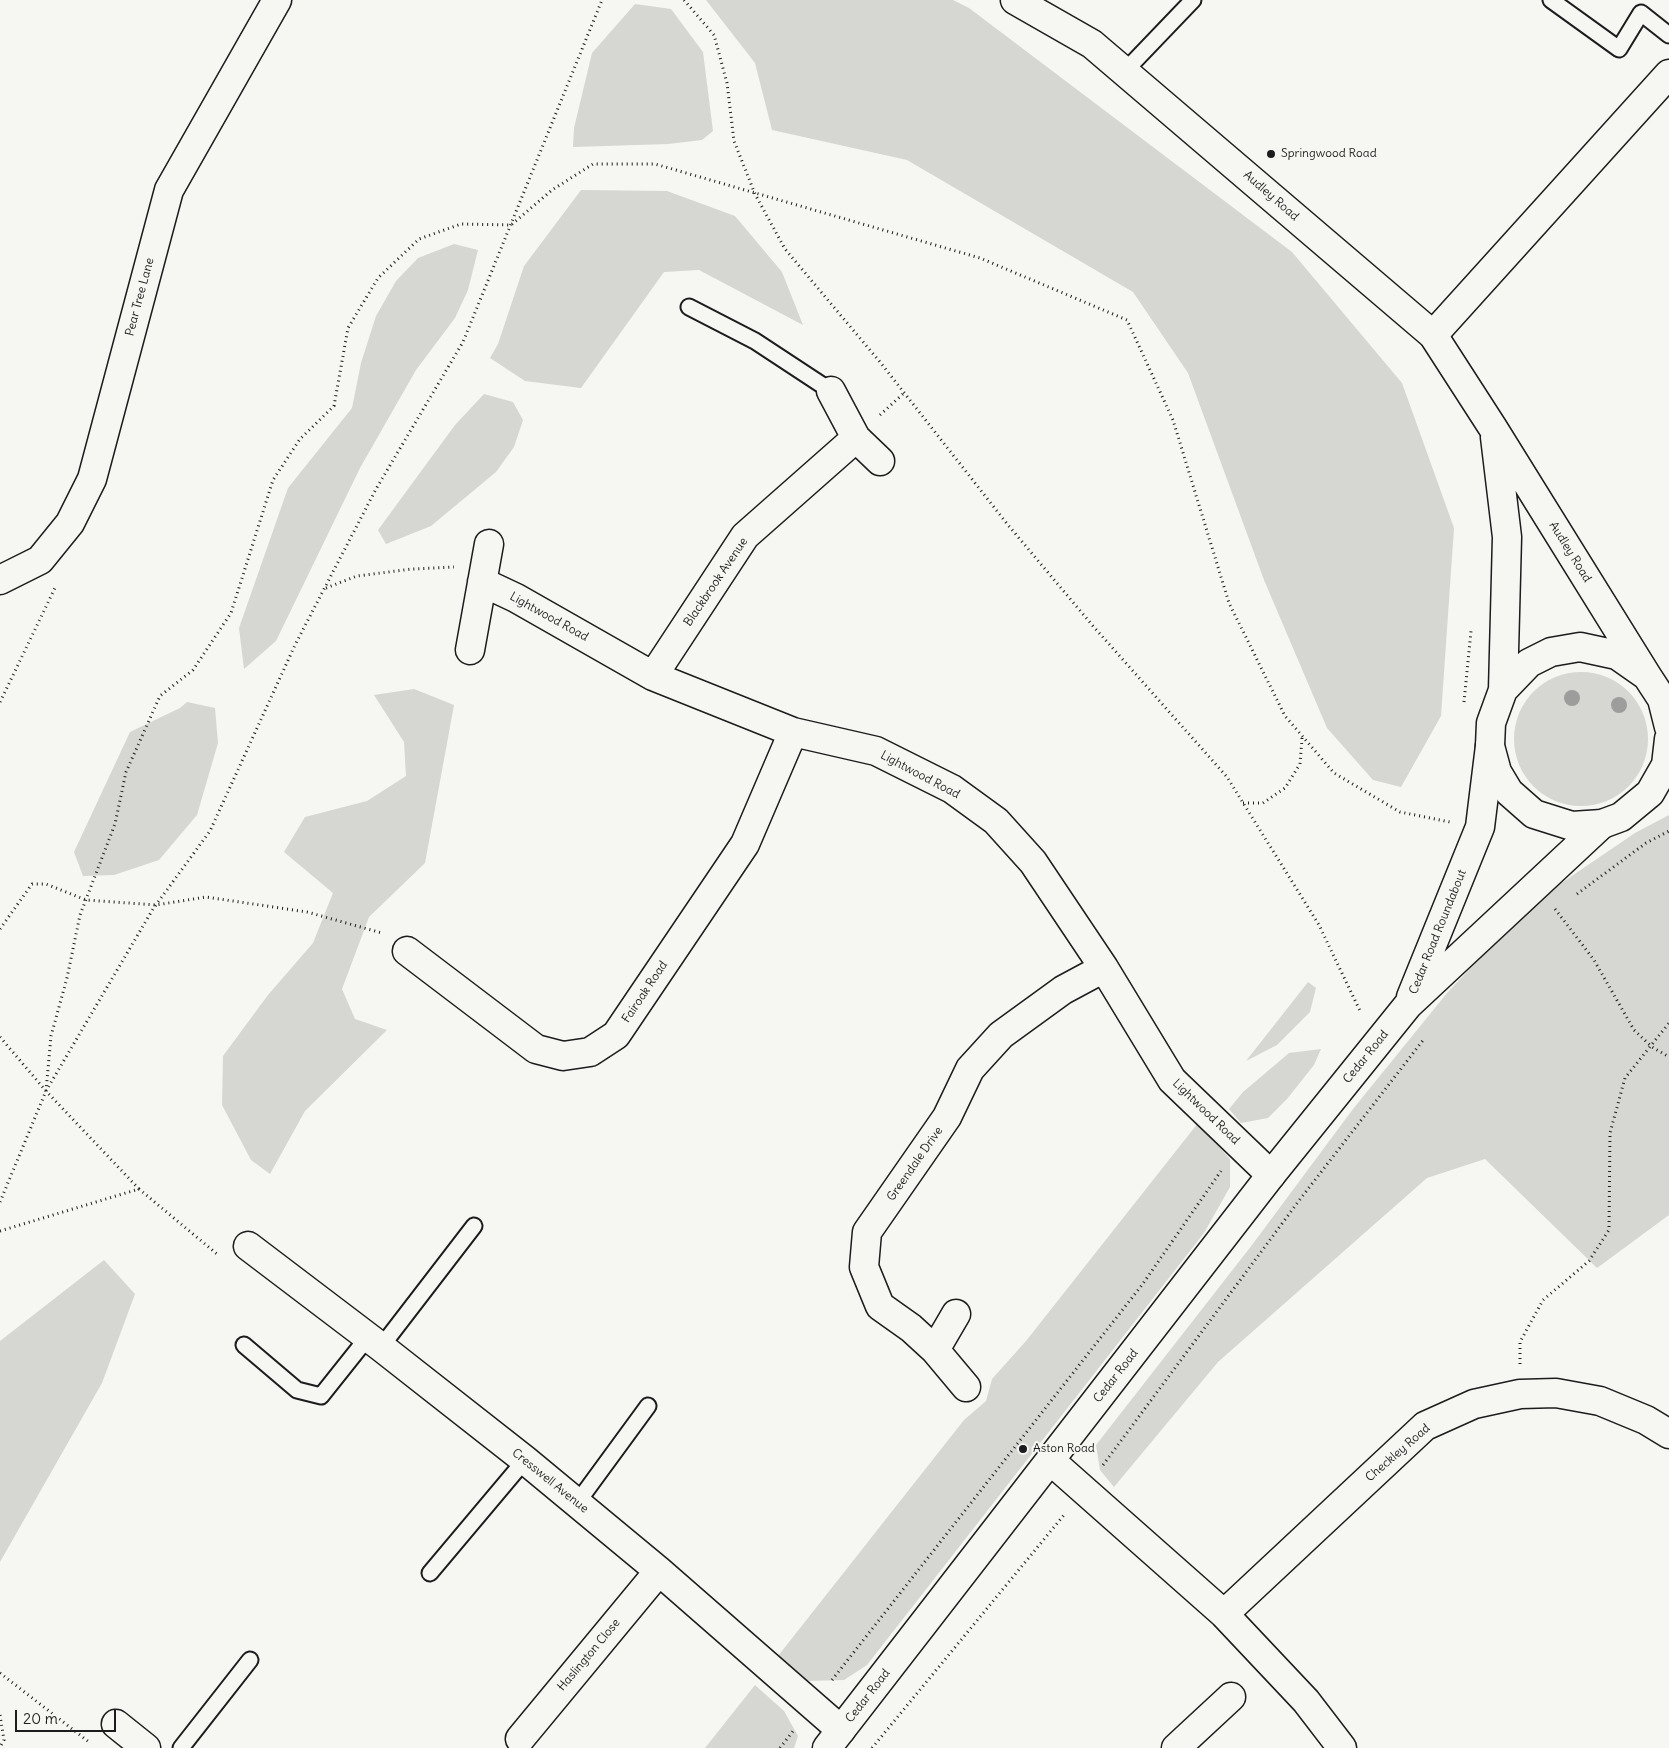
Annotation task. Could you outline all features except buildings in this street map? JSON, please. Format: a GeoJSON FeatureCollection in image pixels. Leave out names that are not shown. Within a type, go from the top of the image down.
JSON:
{"type":"FeatureCollection","features":[{"type":"Feature","properties":{"kind":"street","name":"Pear Tree Lane"},"geometry":{"type":"LineString","coordinates":[[0,580],[40,560],[70,523],[92,479],[169,190],[277,0]]}},
{"type":"Feature","properties":{"kind":"street","name":"Audley Road"},"geometry":{"type":"LineString","coordinates":[[1015,0],[1092,44],[1433,335],[1647,676]]}},
{"type":"Feature","properties":{"kind":"street"},"geometry":{"type":"LineString","coordinates":[[1433,335],[1669,74]]}},
{"type":"Feature","properties":{"kind":"street"},"geometry":{"type":"LineString","coordinates":[[830,391],[856,438],[880,461]]}},
{"type":"Feature","properties":{"kind":"street","name":"Audley Road"},"geometry":{"type":"LineString","coordinates":[[1493,428],[1507,536],[1503,690]]}},
{"type":"Feature","properties":{"kind":"street","name":"Blackbrook Avenue"},"geometry":{"type":"LineString","coordinates":[[654,676],[745,536],[856,438]]}},
{"type":"Feature","properties":{"kind":"street"},"geometry":{"type":"LineString","coordinates":[[470,650],[489,544]]}},
{"type":"Feature","properties":{"kind":"street","name":"Lightwood Road"},"geometry":{"type":"LineString","coordinates":[[482,582],[516,598],[654,676],[793,732],[876,752],[952,789],[996,821],[1032,862],[1104,968],[1172,1080],[1271,1176]]}},
{"type":"Feature","properties":{"kind":"street","name":"Cedar Road Roundabout"},"geometry":{"type":"LineString","coordinates":[[1408,1006],[1480,827],[1491,723],[1503,690],[1529,663],[1550,652],[1580,647],[1617,655],[1647,676],[1666,701],[1669,727]]}},
{"type":"Feature","properties":{"kind":"street","name":"Fairoak Road"},"geometry":{"type":"LineString","coordinates":[[407,951],[536,1048],[563,1056],[590,1052],[616,1035],[745,844],[793,732]]}},
{"type":"Feature","properties":{"kind":"street","name":"Cedar Road Roundabout"},"geometry":{"type":"LineString","coordinates":[[1408,1006],[1538,882],[1612,820],[1650,794],[1666,765],[1669,739]]}},
{"type":"Feature","properties":{"kind":"street","name":"Cedar Road Roundabout"},"geometry":{"type":"LineString","coordinates":[[1490,746],[1497,772],[1509,792],[1534,814],[1572,826],[1612,820]]}},
{"type":"Feature","properties":{"kind":"street"},"geometry":{"type":"LineString","coordinates":[[1612,820],[1669,792]]}},
{"type":"Feature","properties":{"kind":"street","name":"Greendale Drive"},"geometry":{"type":"LineString","coordinates":[[966,1387],[934,1350],[911,1328],[880,1306],[864,1267],[867,1232],[948,1117],[970,1069],[1001,1036],[1064,990],[1104,968]]}},
{"type":"Feature","properties":{"kind":"street","name":"Cedar Road"},"geometry":{"type":"LineString","coordinates":[[834,1739],[1271,1176],[1408,1006]]}},
{"type":"Feature","properties":{"kind":"street","name":"Cresswell Avenue"},"geometry":{"type":"LineString","coordinates":[[248,1246],[375,1342],[525,1460],[659,1571],[812,1705],[834,1739]]}},
{"type":"Feature","properties":{"kind":"street"},"geometry":{"type":"LineString","coordinates":[[934,1350],[956,1314]]}},
{"type":"Feature","properties":{"kind":"street","name":"Checkley Road"},"geometry":{"type":"LineString","coordinates":[[1224,1614],[1425,1426],[1474,1404],[1520,1394],[1556,1393],[1600,1401],[1646,1420],[1669,1434]]}},
{"type":"Feature","properties":{"kind":"street"},"geometry":{"type":"LineString","coordinates":[[1051,1461],[1224,1614],[1306,1701],[1342,1748]]}},
{"type":"Feature","properties":{"kind":"street","name":"Haslington Close"},"geometry":{"type":"LineString","coordinates":[[520,1740],[659,1571]]}},
{"type":"Feature","properties":{"kind":"street"},"geometry":{"type":"LineString","coordinates":[[1176,1748],[1231,1697]]}},
{"type":"Feature","properties":{"kind":"street"},"geometry":{"type":"LineString","coordinates":[[116,1724],[146,1748]]}},
{"type":"Feature","properties":{"kind":"lane"},"geometry":{"type":"LineString","coordinates":[[1125,71],[1193,0]]}},
{"type":"Feature","properties":{"kind":"lane"},"geometry":{"type":"LineString","coordinates":[[1551,0],[1618,49],[1641,13],[1669,35]]}},
{"type":"Feature","properties":{"kind":"lane"},"geometry":{"type":"LineString","coordinates":[[689,307],[755,341],[830,391]]}},
{"type":"Feature","properties":{"kind":"lane"},"geometry":{"type":"LineString","coordinates":[[244,1345],[297,1390],[320,1396],[375,1342],[474,1226]]}},
{"type":"Feature","properties":{"kind":"lane"},"geometry":{"type":"LineString","coordinates":[[577,1503],[648,1406]]}},
{"type":"Feature","properties":{"kind":"lane"},"geometry":{"type":"LineString","coordinates":[[430,1573],[525,1460]]}},
{"type":"Feature","properties":{"kind":"lane"},"geometry":{"type":"LineString","coordinates":[[181,1748],[250,1660]]}},
{"type":"Feature","properties":{"kind":"path"},"geometry":{"type":"LineString","coordinates":[[0,1202],[46,1091],[156,905],[210,831],[295,645],[376,489],[463,342],[602,0]]}},
{"type":"Feature","properties":{"kind":"path"},"geometry":{"type":"LineString","coordinates":[[684,0],[714,35],[727,83],[734,140],[755,194],[785,249],[880,362],[1008,525],[1093,626],[1227,777],[1319,925],[1376,1045]]}},
{"type":"Feature","properties":{"kind":"path"},"geometry":{"type":"LineString","coordinates":[[46,1091],[51,1036],[67,978],[80,915],[115,824],[126,772],[160,696],[193,670],[231,612],[273,480],[300,439],[334,406],[348,328],[378,278],[419,239],[461,224],[511,225],[552,190],[593,164],[655,164],[980,258],[1127,320],[1174,420],[1229,603],[1285,716],[1334,773],[1400,812],[1451,822]]}},
{"type":"Feature","properties":{"kind":"path"},"geometry":{"type":"LineString","coordinates":[[0,702],[55,589],[40,560]]}},
{"type":"Feature","properties":{"kind":"path"},"geometry":{"type":"LineString","coordinates":[[325,588],[357,576],[412,569],[460,566],[482,582]]}},
{"type":"Feature","properties":{"kind":"path"},"geometry":{"type":"LineString","coordinates":[[1463,707],[1471,630]]}},
{"type":"Feature","properties":{"kind":"path"},"geometry":{"type":"LineString","coordinates":[[1243,803],[1264,803],[1285,788],[1300,764],[1302,737]]}},
{"type":"Feature","properties":{"kind":"path"},"geometry":{"type":"LineString","coordinates":[[1448,831],[1452,812]]}},
{"type":"Feature","properties":{"kind":"path"},"geometry":{"type":"LineString","coordinates":[[1570,898],[1646,843],[1669,831]]}},
{"type":"Feature","properties":{"kind":"path"},"geometry":{"type":"LineString","coordinates":[[1538,882],[1555,909],[1594,960],[1634,1030],[1652,1047],[1669,1057]]}},
{"type":"Feature","properties":{"kind":"path"},"geometry":{"type":"LineString","coordinates":[[0,929],[32,884],[46,884],[86,900],[156,905],[206,897],[307,912],[378,930],[407,951]]}},
{"type":"Feature","properties":{"kind":"path"},"geometry":{"type":"LineString","coordinates":[[1548,915],[1563,904]]}},
{"type":"Feature","properties":{"kind":"path"},"geometry":{"type":"LineString","coordinates":[[1355,1020],[1366,1005]]}},
{"type":"Feature","properties":{"kind":"path"},"geometry":{"type":"LineString","coordinates":[[1520,1394],[1520,1342],[1543,1300],[1589,1261],[1609,1230],[1610,1133],[1625,1078],[1652,1047],[1669,1023]]}},
{"type":"Feature","properties":{"kind":"path"},"geometry":{"type":"LineString","coordinates":[[872,1748],[1084,1491],[1301,1198],[1427,1035]]}},
{"type":"Feature","properties":{"kind":"path"},"geometry":{"type":"LineString","coordinates":[[0,1037],[46,1091],[139,1189],[236,1270],[248,1246]]}},
{"type":"Feature","properties":{"kind":"path"},"geometry":{"type":"LineString","coordinates":[[780,1748],[1142,1285],[1240,1145]]}},
{"type":"Feature","properties":{"kind":"path"},"geometry":{"type":"LineString","coordinates":[[0,1231],[139,1189]]}},
{"type":"Feature","properties":{"kind":"path"},"geometry":{"type":"LineString","coordinates":[[0,1672],[96,1748],[116,1724]]}},
{"type":"Feature","properties":{"kind":"path"},"geometry":{"type":"LineString","coordinates":[[0,1716],[4,1740],[0,1747]]}},
{"type":"Feature","properties":{"kind":"shaded area"},"geometry":{"type":"Polygon","coordinates":[[[706,0],[953,0],[969,8],[1292,252],[1402,383],[1454,528],[1441,716],[1401,787],[1373,780],[1327,728],[1264,580],[1188,373],[1133,292],[907,160],[772,130],[755,63],[706,0]]]}},
{"type":"Feature","properties":{"kind":"shaded area"},"geometry":{"type":"Polygon","coordinates":[[[635,4],[671,9],[703,52],[713,131],[702,140],[668,144],[573,147],[574,128],[592,53],[635,4]]]}},
{"type":"Feature","properties":{"kind":"shaded area"},"geometry":{"type":"Polygon","coordinates":[[[581,190],[667,191],[735,216],[782,272],[803,325],[699,270],[664,272],[581,388],[525,381],[490,358],[498,344],[524,266],[581,190]]]}},
{"type":"Feature","properties":{"kind":"shaded area"},"geometry":{"type":"Polygon","coordinates":[[[454,244],[478,250],[468,290],[455,318],[416,370],[360,468],[276,641],[244,669],[239,628],[288,488],[352,408],[361,363],[376,316],[396,281],[418,258],[454,244]]]}},
{"type":"Feature","properties":{"kind":"shaded area"},"geometry":{"type":"Polygon","coordinates":[[[484,394],[513,402],[523,420],[514,447],[496,472],[431,526],[386,544],[378,530],[455,425],[484,394]]]}},
{"type":"Feature","properties":{"kind":"shaded area"},"geometry":{"type":"Polygon","coordinates":[[[1581,672],[1607,677],[1629,691],[1643,713],[1648,739],[1643,765],[1629,787],[1607,801],[1581,806],[1555,801],[1533,787],[1519,765],[1514,739],[1519,713],[1533,691],[1555,677],[1581,672]]]}},
{"type":"Feature","properties":{"kind":"shaded area"},"geometry":{"type":"Polygon","coordinates":[[[414,689],[454,705],[425,863],[369,917],[342,989],[355,1019],[387,1030],[305,1111],[270,1174],[251,1160],[222,1105],[223,1056],[268,995],[313,943],[333,893],[284,852],[305,817],[367,801],[406,776],[404,742],[374,695],[414,689]]]}},
{"type":"Feature","properties":{"kind":"shaded area"},"geometry":{"type":"Polygon","coordinates":[[[187,702],[215,708],[218,743],[197,815],[159,860],[114,875],[83,876],[74,852],[130,732],[180,708],[187,702]]]}},
{"type":"Feature","properties":{"kind":"shaded area"},"geometry":{"type":"Polygon","coordinates":[[[1669,815],[1669,1215],[1597,1268],[1485,1159],[1427,1178],[1218,1362],[1114,1487],[1100,1470],[1096,1445],[1252,1245],[1353,1109],[1447,993],[1514,922],[1557,886],[1635,833],[1669,815]]]}},
{"type":"Feature","properties":{"kind":"shaded area"},"geometry":{"type":"Polygon","coordinates":[[[1308,982],[1316,988],[1310,1012],[1277,1045],[1246,1061],[1308,982]]]}},
{"type":"Feature","properties":{"kind":"shaded area"},"geometry":{"type":"Polygon","coordinates":[[[1321,1049],[1314,1065],[1287,1099],[1268,1118],[1241,1123],[1229,1109],[1243,1092],[1289,1053],[1321,1049]]]}},
{"type":"Feature","properties":{"kind":"shaded area"},"geometry":{"type":"Polygon","coordinates":[[[1198,1123],[1230,1159],[1230,1187],[1204,1233],[867,1665],[844,1680],[806,1681],[778,1656],[964,1420],[986,1401],[992,1379],[1026,1341],[1198,1123]]]}},
{"type":"Feature","properties":{"kind":"shaded area"},"geometry":{"type":"Polygon","coordinates":[[[104,1260],[135,1294],[102,1383],[0,1562],[0,1341],[104,1260]]]}},
{"type":"Feature","properties":{"kind":"shaded area"},"geometry":{"type":"Polygon","coordinates":[[[755,1685],[784,1711],[798,1736],[794,1748],[705,1748],[755,1685]]]}},
{"type":"Feature","properties":{"kind":"place","name":"Springwood Road"},"geometry":{"type":"Point","coordinates":[1271,154]}},
{"type":"Feature","properties":{"kind":"place","name":"Aston Road"},"geometry":{"type":"Point","coordinates":[1023,1449]}}]}
